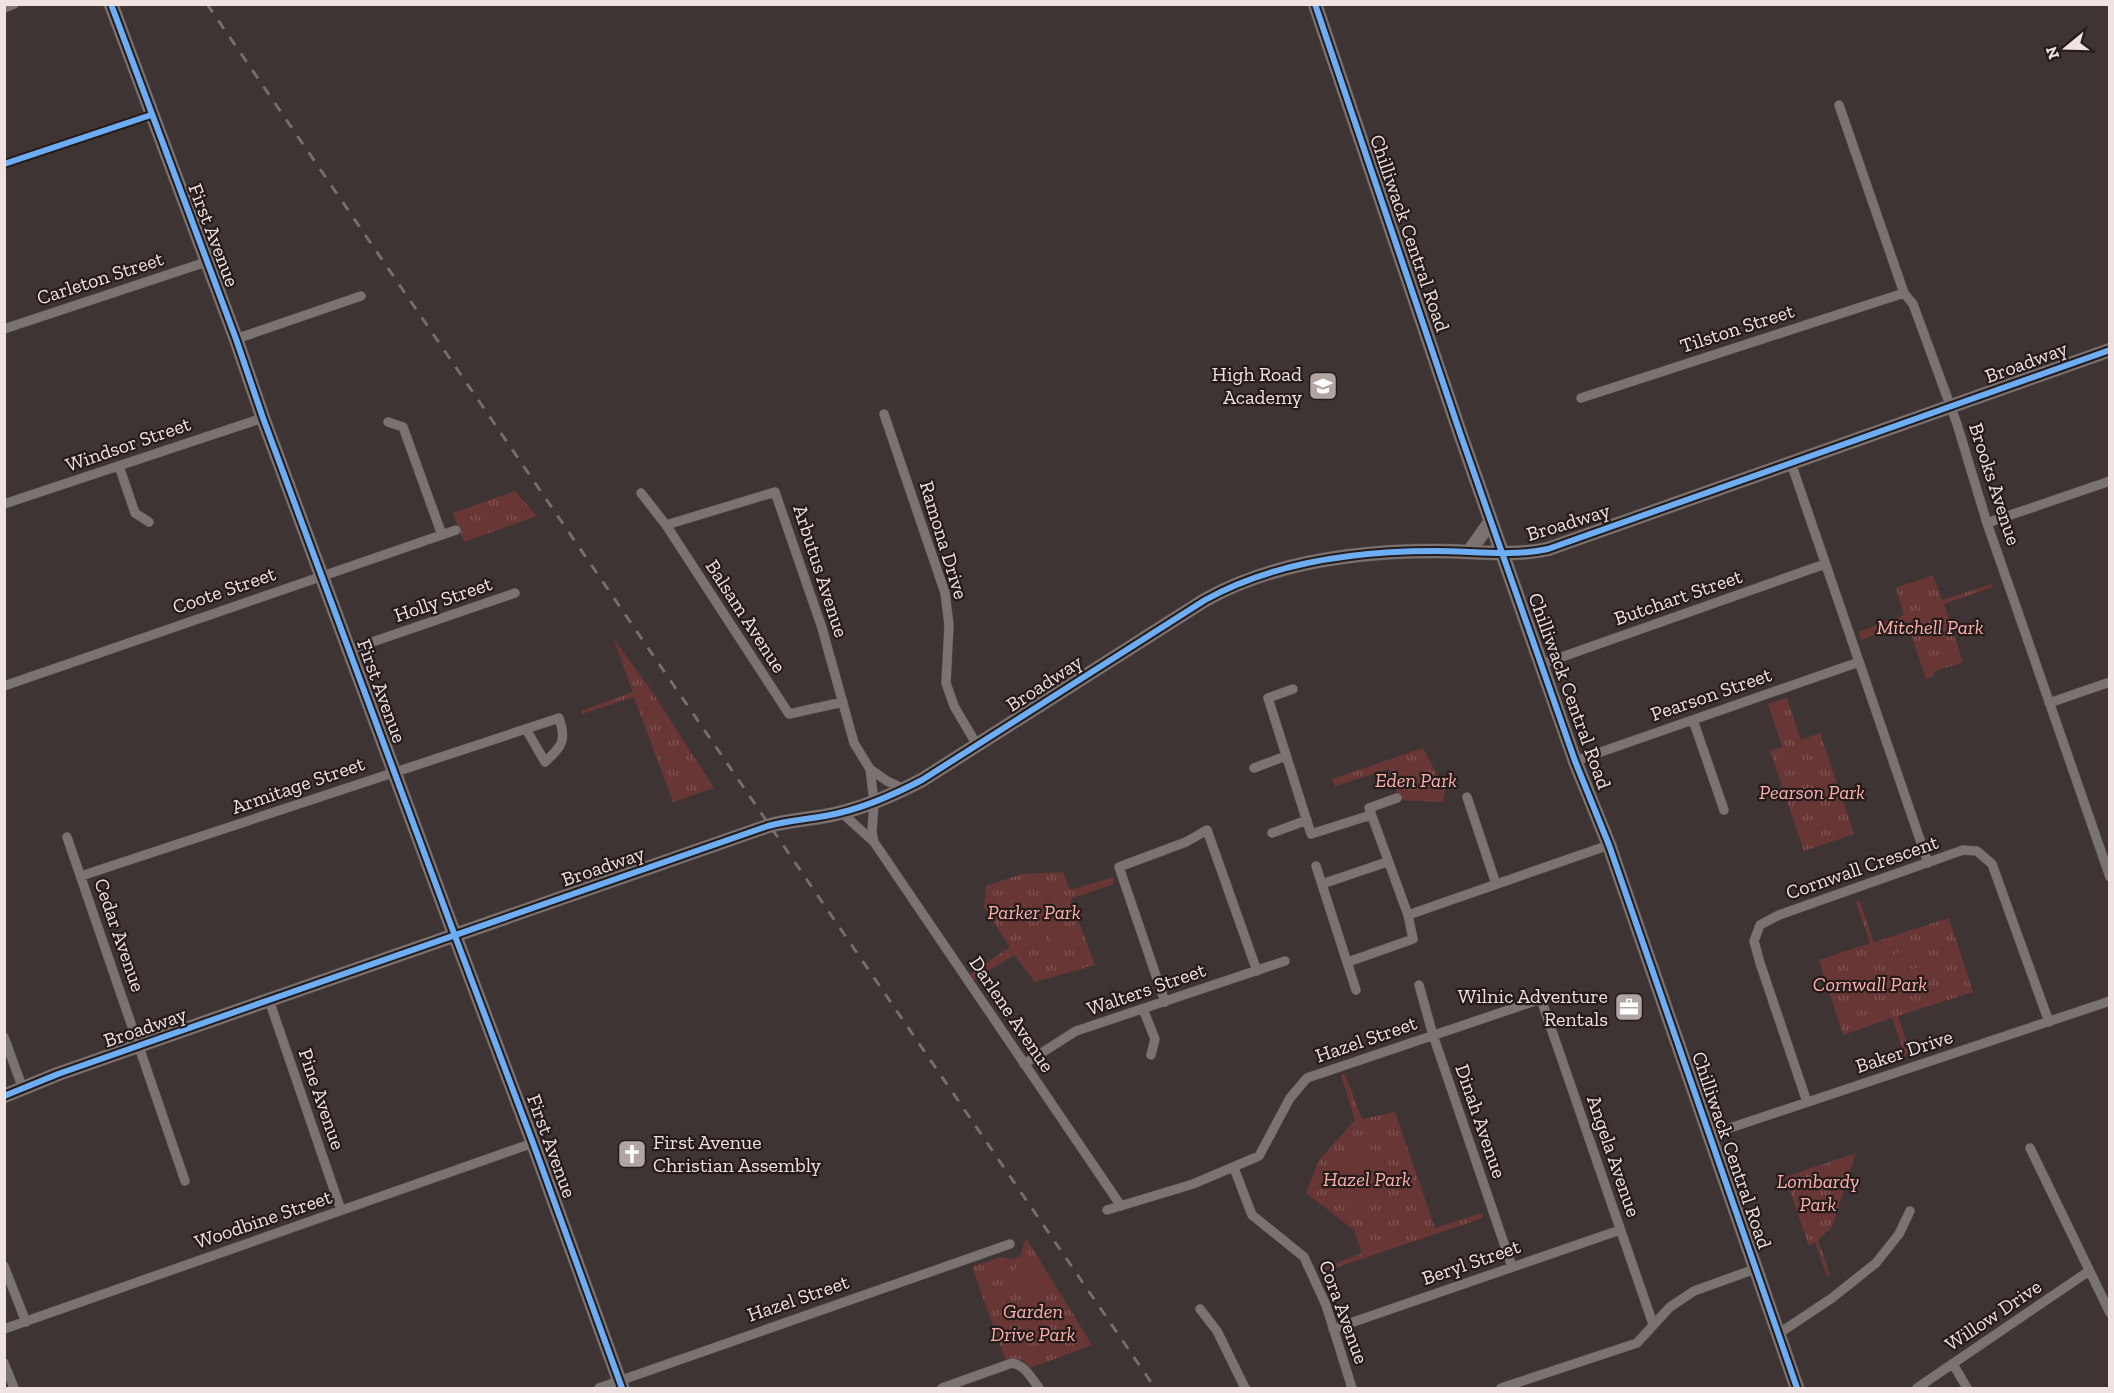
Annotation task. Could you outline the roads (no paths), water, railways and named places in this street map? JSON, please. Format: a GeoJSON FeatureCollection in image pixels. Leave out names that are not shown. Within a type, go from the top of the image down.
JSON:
{"type":"FeatureCollection","features":[{"type":"Feature","properties":{"kind":"street"},"geometry":{"type":"LineString","coordinates":[[4,8],[14,4]]}},
{"type":"Feature","properties":{"kind":"street","name":"First Avenue"},"geometry":{"type":"LineString","coordinates":[[111,4],[454,936],[533,1143],[620,1385]]}},
{"type":"Feature","properties":{"kind":"street","name":"Chilliwack Central Road"},"geometry":{"type":"LineString","coordinates":[[1315,4],[1491,521],[1575,761],[1610,845],[1797,1389]]}},
{"type":"Feature","properties":{"kind":"street","name":"Brooks Avenue"},"geometry":{"type":"LineString","coordinates":[[1839,105],[1904,293],[1913,304],[1950,406],[1987,523],[2109,877]]}},
{"type":"Feature","properties":{"kind":"street"},"geometry":{"type":"LineString","coordinates":[[4,164],[151,115]]}},
{"type":"Feature","properties":{"kind":"street","name":"Carleton Street"},"geometry":{"type":"LineString","coordinates":[[4,329],[206,262]]}},
{"type":"Feature","properties":{"kind":"street","name":"Tilston Street"},"geometry":{"type":"LineString","coordinates":[[1581,398],[1904,293]]}},
{"type":"Feature","properties":{"kind":"street"},"geometry":{"type":"LineString","coordinates":[[236,339],[361,296]]}},
{"type":"Feature","properties":{"kind":"street","name":"Broadway"},"geometry":{"type":"LineString","coordinates":[[4,1096],[269,1000],[776,824],[842,813],[874,802],[922,780],[1205,600],[1249,578],[1291,567],[1400,552],[1525,553],[1548,549],[2109,350]]}},
{"type":"Feature","properties":{"kind":"street","name":"Ramona Drive"},"geometry":{"type":"LineString","coordinates":[[884,414],[945,593],[949,625],[946,683],[954,706],[977,746]]}},
{"type":"Feature","properties":{"kind":"street","name":"Windsor Street"},"geometry":{"type":"LineString","coordinates":[[4,504],[263,418]]}},
{"type":"Feature","properties":{"kind":"street"},"geometry":{"type":"LineString","coordinates":[[388,422],[403,427],[442,535]]}},
{"type":"Feature","properties":{"kind":"street"},"geometry":{"type":"LineString","coordinates":[[1791,463],[1928,863]]}},
{"type":"Feature","properties":{"kind":"street"},"geometry":{"type":"LineString","coordinates":[[118,466],[135,513],[149,522]]}},
{"type":"Feature","properties":{"kind":"street"},"geometry":{"type":"LineString","coordinates":[[1987,523],[2109,481]]}},
{"type":"Feature","properties":{"kind":"street","name":"Arbutus Avenue"},"geometry":{"type":"LineString","coordinates":[[666,525],[775,492],[822,628],[855,743],[870,769],[874,802]]}},
{"type":"Feature","properties":{"kind":"street","name":"Balsam Avenue"},"geometry":{"type":"LineString","coordinates":[[641,493],[666,525],[789,714],[843,702]]}},
{"type":"Feature","properties":{"kind":"street"},"geometry":{"type":"LineString","coordinates":[[1469,552],[1491,521]]}},
{"type":"Feature","properties":{"kind":"street","name":"Coote Street"},"geometry":{"type":"LineString","coordinates":[[4,686],[456,530]]}},
{"type":"Feature","properties":{"kind":"street","name":"Butchart Street"},"geometry":{"type":"LineString","coordinates":[[1542,664],[1826,564]]}},
{"type":"Feature","properties":{"kind":"street","name":"Holly Street"},"geometry":{"type":"LineString","coordinates":[[349,650],[515,593]]}},
{"type":"Feature","properties":{"kind":"street","name":"Pearson Street"},"geometry":{"type":"LineString","coordinates":[[1575,761],[1859,662]]}},
{"type":"Feature","properties":{"kind":"street"},"geometry":{"type":"LineString","coordinates":[[2049,703],[2109,682]]}},
{"type":"Feature","properties":{"kind":"street"},"geometry":{"type":"LineString","coordinates":[[1293,689],[1268,698],[1311,834],[1371,815]]}},
{"type":"Feature","properties":{"kind":"street","name":"Armitage Street"},"geometry":{"type":"LineString","coordinates":[[81,876],[559,718],[564,733],[559,748],[545,762],[526,729]]}},
{"type":"Feature","properties":{"kind":"street"},"geometry":{"type":"LineString","coordinates":[[1693,720],[1724,810]]}},
{"type":"Feature","properties":{"kind":"street"},"geometry":{"type":"LineString","coordinates":[[1254,768],[1286,756]]}},
{"type":"Feature","properties":{"kind":"street","name":"Arbutus Avenue"},"geometry":{"type":"LineString","coordinates":[[870,769],[904,789]]}},
{"type":"Feature","properties":{"kind":"street"},"geometry":{"type":"LineString","coordinates":[[1467,797],[1496,884]]}},
{"type":"Feature","properties":{"kind":"street"},"geometry":{"type":"LineString","coordinates":[[1348,962],[1413,939],[1407,915],[1369,808],[1397,798]]}},
{"type":"Feature","properties":{"kind":"street"},"geometry":{"type":"LineString","coordinates":[[874,802],[872,832],[874,842]]}},
{"type":"Feature","properties":{"kind":"street","name":"Darlene Avenue"},"geometry":{"type":"LineString","coordinates":[[842,813],[874,842],[1121,1206]]}},
{"type":"Feature","properties":{"kind":"street"},"geometry":{"type":"LineString","coordinates":[[1272,833],[1307,820]]}},
{"type":"Feature","properties":{"kind":"street"},"geometry":{"type":"LineString","coordinates":[[1165,1002],[1119,867],[1186,842],[1207,830],[1257,971]]}},
{"type":"Feature","properties":{"kind":"street","name":"Cedar Avenue"},"geometry":{"type":"LineString","coordinates":[[67,837],[186,1181]]}},
{"type":"Feature","properties":{"kind":"street"},"geometry":{"type":"LineString","coordinates":[[1407,915],[1610,845]]}},
{"type":"Feature","properties":{"kind":"street","name":"Cornwall Crescent"},"geometry":{"type":"LineString","coordinates":[[1807,1102],[1754,941],[1760,925],[1779,915],[1964,850],[1977,851],[1992,864],[2049,1022]]}},
{"type":"Feature","properties":{"kind":"street"},"geometry":{"type":"LineString","coordinates":[[1322,884],[1387,862]]}},
{"type":"Feature","properties":{"kind":"street"},"geometry":{"type":"LineString","coordinates":[[1316,866],[1356,990]]}},
{"type":"Feature","properties":{"kind":"street","name":"Walters Street"},"geometry":{"type":"LineString","coordinates":[[1023,1064],[1076,1031],[1285,961]]}},
{"type":"Feature","properties":{"kind":"street","name":"Dinah Avenue"},"geometry":{"type":"LineString","coordinates":[[1419,985],[1433,1035],[1512,1267]]}},
{"type":"Feature","properties":{"kind":"street","name":"Hazel Street"},"geometry":{"type":"LineString","coordinates":[[1107,1210],[1193,1184],[1259,1156],[1290,1098],[1307,1078],[1541,999]]}},
{"type":"Feature","properties":{"kind":"street","name":"Angela Avenue"},"geometry":{"type":"LineString","coordinates":[[1541,999],[1653,1324]]}},
{"type":"Feature","properties":{"kind":"street","name":"Pine Avenue"},"geometry":{"type":"LineString","coordinates":[[269,1000],[341,1210]]}},
{"type":"Feature","properties":{"kind":"street","name":"Baker Drive"},"geometry":{"type":"LineString","coordinates":[[1709,1135],[2109,1001]]}},
{"type":"Feature","properties":{"kind":"street"},"geometry":{"type":"LineString","coordinates":[[1143,1009],[1155,1039],[1151,1055]]}},
{"type":"Feature","properties":{"kind":"street"},"geometry":{"type":"LineString","coordinates":[[4,1037],[22,1089]]}},
{"type":"Feature","properties":{"kind":"street","name":"Woodbine Street"},"geometry":{"type":"LineString","coordinates":[[4,1329],[533,1143]]}},
{"type":"Feature","properties":{"kind":"street"},"geometry":{"type":"LineString","coordinates":[[2030,1148],[2109,1313]]}},
{"type":"Feature","properties":{"kind":"street","name":"Cora Avenue"},"geometry":{"type":"LineString","coordinates":[[1234,1168],[1251,1215],[1304,1257],[1326,1305],[1352,1389]]}},
{"type":"Feature","properties":{"kind":"street"},"geometry":{"type":"LineString","coordinates":[[1778,1334],[1832,1298],[1876,1263],[1899,1234],[1910,1211]]}},
{"type":"Feature","properties":{"kind":"street","name":"Beryl Street"},"geometry":{"type":"LineString","coordinates":[[1334,1329],[1620,1230]]}},
{"type":"Feature","properties":{"kind":"street","name":"Hazel Street"},"geometry":{"type":"LineString","coordinates":[[599,1389],[620,1385],[1010,1244]]}},
{"type":"Feature","properties":{"kind":"street"},"geometry":{"type":"LineString","coordinates":[[4,1266],[26,1322]]}},
{"type":"Feature","properties":{"kind":"street"},"geometry":{"type":"LineString","coordinates":[[1501,1389],[1638,1343],[1670,1307],[1694,1291],[1755,1269]]}},
{"type":"Feature","properties":{"kind":"street","name":"Willow Drive"},"geometry":{"type":"LineString","coordinates":[[1917,1389],[2089,1271]]}},
{"type":"Feature","properties":{"kind":"street"},"geometry":{"type":"LineString","coordinates":[[1200,1309],[1217,1331],[1245,1389]]}},
{"type":"Feature","properties":{"kind":"street"},"geometry":{"type":"LineString","coordinates":[[4,1363],[14,1389]]}},
{"type":"Feature","properties":{"kind":"street"},"geometry":{"type":"LineString","coordinates":[[942,1389],[1012,1363],[1024,1368],[1039,1389]]}},
{"type":"Feature","properties":{"kind":"street"},"geometry":{"type":"LineString","coordinates":[[1953,1364],[1967,1389]]}},
{"type":"Feature","properties":{"kind":"railway"},"geometry":{"type":"LineString","coordinates":[[207,4],[1155,1388]]}},
{"type":"Feature","properties":{"kind":"place","name":"High Road Academy"},"geometry":{"type":"Point","coordinates":[1323,386]}},
{"type":"Feature","properties":{"kind":"place","name":"Wilnic Adventure Rentals"},"geometry":{"type":"Point","coordinates":[1629,1007]}},
{"type":"Feature","properties":{"kind":"place","name":"First Avenue Christian Assembly"},"geometry":{"type":"Point","coordinates":[632,1154]}},
{"type":"Feature","properties":{"kind":"park label","name":"Mitchell Park"},"geometry":{"type":"Point","coordinates":[1930,627]}},
{"type":"Feature","properties":{"kind":"park label","name":"Eden Park"},"geometry":{"type":"Point","coordinates":[1416,780]}},
{"type":"Feature","properties":{"kind":"park label","name":"Pearson Park"},"geometry":{"type":"Point","coordinates":[1812,792]}},
{"type":"Feature","properties":{"kind":"park label","name":"Parker Park"},"geometry":{"type":"Point","coordinates":[1034,912]}},
{"type":"Feature","properties":{"kind":"park label","name":"Cornwall Park"},"geometry":{"type":"Point","coordinates":[1870,984]}},
{"type":"Feature","properties":{"kind":"park label","name":"Hazel Park"},"geometry":{"type":"Point","coordinates":[1367,1179]}},
{"type":"Feature","properties":{"kind":"park label","name":"Lombardy Park"},"geometry":{"type":"Point","coordinates":[1818,1192]}},
{"type":"Feature","properties":{"kind":"park label","name":"Garden Drive Park"},"geometry":{"type":"Point","coordinates":[1033,1322]}}]}
